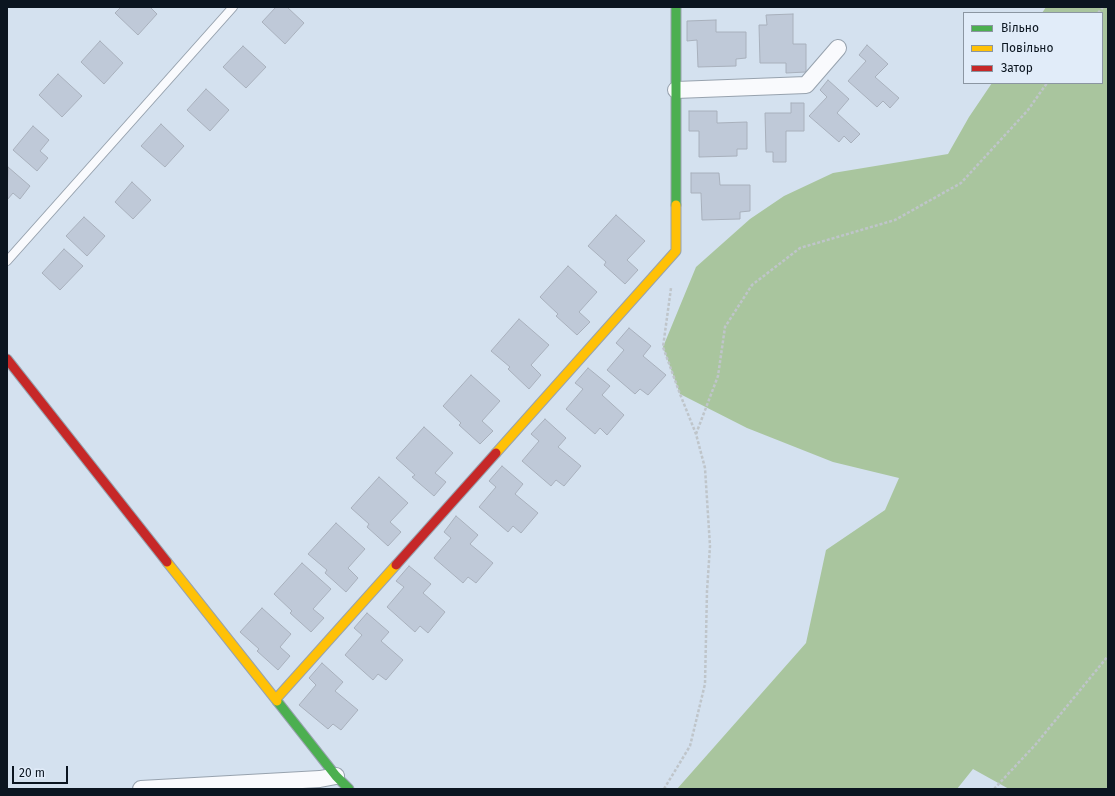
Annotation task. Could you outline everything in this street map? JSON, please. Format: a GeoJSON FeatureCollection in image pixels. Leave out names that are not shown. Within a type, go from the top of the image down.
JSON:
{"type":"FeatureCollection","features":[{"type":"Feature","properties":{"kind":"street"},"geometry":{"type":"LineString","coordinates":[[276,699],[676,252],[676,7]]}},
{"type":"Feature","properties":{"kind":"street"},"geometry":{"type":"LineString","coordinates":[[676,90],[806,85],[838,48]]}},
{"type":"Feature","properties":{"kind":"street"},"geometry":{"type":"LineString","coordinates":[[7,359],[336,776],[349,789]]}},
{"type":"Feature","properties":{"kind":"street"},"geometry":{"type":"LineString","coordinates":[[141,789],[320,780],[336,776]]}},
{"type":"Feature","properties":{"kind":"lane"},"geometry":{"type":"LineString","coordinates":[[7,261],[233,7]]}},
{"type":"Feature","properties":{"kind":"path"},"geometry":{"type":"LineString","coordinates":[[696,434],[718,376],[725,327],[752,285],[800,248],[895,220],[961,183],[1028,110],[1046,84]]}},
{"type":"Feature","properties":{"kind":"path"},"geometry":{"type":"LineString","coordinates":[[664,789],[690,746],[705,684],[707,591],[710,546],[705,468],[696,434],[663,347],[672,281]]}},
{"type":"Feature","properties":{"kind":"path"},"geometry":{"type":"LineString","coordinates":[[994,789],[1036,744],[1108,656]]}},
{"type":"Feature","properties":{"kind":"green space"},"geometry":{"type":"Polygon","coordinates":[[[1046,7],[1108,7],[1108,789],[1009,789],[973,769],[957,789],[677,789],[806,643],[826,550],[885,510],[899,478],[833,462],[747,428],[680,394],[663,347],[696,267],[750,219],[784,196],[833,173],[948,154],[969,117],[991,84],[1103,84],[1103,12],[1043,12],[1046,7]]]}},
{"type":"Feature","properties":{"kind":"building"},"geometry":{"type":"Polygon","coordinates":[[[121,7],[150,7],[157,14],[138,35],[115,13],[121,7]]]}},
{"type":"Feature","properties":{"kind":"building"},"geometry":{"type":"Polygon","coordinates":[[[276,7],[287,7],[304,23],[285,44],[262,22],[276,7]]]}},
{"type":"Feature","properties":{"kind":"building"},"geometry":{"type":"Polygon","coordinates":[[[793,14],[793,44],[806,44],[806,72],[786,73],[786,63],[760,63],[759,25],[767,25],[766,15],[793,14]]]}},
{"type":"Feature","properties":{"kind":"building"},"geometry":{"type":"Polygon","coordinates":[[[716,20],[716,32],[746,32],[746,58],[736,59],[736,66],[698,67],[697,40],[687,41],[687,21],[716,20]]]}},
{"type":"Feature","properties":{"kind":"building"},"geometry":{"type":"Polygon","coordinates":[[[100,41],[123,63],[104,84],[81,62],[100,41]]]}},
{"type":"Feature","properties":{"kind":"building"},"geometry":{"type":"Polygon","coordinates":[[[867,45],[888,64],[875,77],[899,98],[890,108],[883,101],[877,107],[848,81],[866,61],[859,55],[867,45]]]}},
{"type":"Feature","properties":{"kind":"building"},"geometry":{"type":"Polygon","coordinates":[[[243,46],[266,67],[246,88],[223,67],[243,46]]]}},
{"type":"Feature","properties":{"kind":"building"},"geometry":{"type":"Polygon","coordinates":[[[58,74],[82,96],[62,117],[39,95],[58,74]]]}},
{"type":"Feature","properties":{"kind":"building"},"geometry":{"type":"Polygon","coordinates":[[[828,80],[849,99],[837,113],[860,134],[851,143],[844,136],[839,142],[809,116],[827,97],[820,90],[828,80]]]}},
{"type":"Feature","properties":{"kind":"building"},"geometry":{"type":"Polygon","coordinates":[[[206,89],[229,110],[210,131],[187,110],[206,89]]]}},
{"type":"Feature","properties":{"kind":"building"},"geometry":{"type":"Polygon","coordinates":[[[791,103],[804,103],[804,131],[786,131],[786,162],[773,162],[773,152],[766,152],[765,113],[791,113],[791,103]]]}},
{"type":"Feature","properties":{"kind":"building"},"geometry":{"type":"Polygon","coordinates":[[[689,111],[717,111],[717,123],[747,122],[747,149],[737,149],[737,156],[699,157],[699,131],[689,131],[689,111]]]}},
{"type":"Feature","properties":{"kind":"building"},"geometry":{"type":"Polygon","coordinates":[[[161,124],[184,146],[165,167],[141,146],[161,124]]]}},
{"type":"Feature","properties":{"kind":"building"},"geometry":{"type":"Polygon","coordinates":[[[33,126],[49,140],[40,151],[48,158],[37,171],[13,150],[33,126]]]}},
{"type":"Feature","properties":{"kind":"building"},"geometry":{"type":"Polygon","coordinates":[[[8,167],[30,186],[20,199],[13,193],[7,200],[8,167]]]}},
{"type":"Feature","properties":{"kind":"building"},"geometry":{"type":"Polygon","coordinates":[[[691,173],[719,173],[720,185],[750,185],[750,211],[740,212],[740,219],[702,220],[701,193],[691,193],[691,173]]]}},
{"type":"Feature","properties":{"kind":"building"},"geometry":{"type":"Polygon","coordinates":[[[132,182],[151,200],[133,219],[115,202],[132,182]]]}},
{"type":"Feature","properties":{"kind":"building"},"geometry":{"type":"Polygon","coordinates":[[[616,215],[645,241],[627,260],[638,270],[625,284],[604,265],[606,262],[588,246],[616,215]]]}},
{"type":"Feature","properties":{"kind":"building"},"geometry":{"type":"Polygon","coordinates":[[[84,217],[105,236],[87,256],[66,236],[84,217]]]}},
{"type":"Feature","properties":{"kind":"building"},"geometry":{"type":"Polygon","coordinates":[[[64,249],[83,266],[60,290],[42,273],[64,249]]]}},
{"type":"Feature","properties":{"kind":"building"},"geometry":{"type":"Polygon","coordinates":[[[568,266],[597,292],[579,312],[590,322],[577,335],[556,316],[558,314],[540,297],[568,266]]]}},
{"type":"Feature","properties":{"kind":"building"},"geometry":{"type":"Polygon","coordinates":[[[519,319],[549,345],[531,365],[541,375],[529,389],[508,369],[510,367],[491,351],[519,319]]]}},
{"type":"Feature","properties":{"kind":"building"},"geometry":{"type":"Polygon","coordinates":[[[629,328],[651,346],[643,356],[666,375],[648,395],[640,389],[635,394],[607,370],[624,350],[616,343],[629,328]]]}},
{"type":"Feature","properties":{"kind":"building"},"geometry":{"type":"Polygon","coordinates":[[[588,368],[610,386],[602,395],[624,415],[607,435],[600,428],[595,434],[566,409],[583,389],[575,383],[588,368]]]}},
{"type":"Feature","properties":{"kind":"building"},"geometry":{"type":"Polygon","coordinates":[[[471,375],[500,401],[482,421],[493,431],[480,444],[459,425],[461,423],[443,406],[471,375]]]}},
{"type":"Feature","properties":{"kind":"building"},"geometry":{"type":"Polygon","coordinates":[[[545,419],[566,438],[558,447],[581,466],[564,486],[556,480],[551,486],[522,461],[539,441],[531,434],[545,419]]]}},
{"type":"Feature","properties":{"kind":"building"},"geometry":{"type":"Polygon","coordinates":[[[424,427],[453,453],[435,473],[446,482],[434,496],[412,477],[415,475],[396,458],[424,427]]]}},
{"type":"Feature","properties":{"kind":"building"},"geometry":{"type":"Polygon","coordinates":[[[502,466],[523,484],[515,494],[538,513],[521,533],[513,526],[508,532],[479,507],[496,487],[489,481],[502,466]]]}},
{"type":"Feature","properties":{"kind":"building"},"geometry":{"type":"Polygon","coordinates":[[[379,477],[408,503],[390,522],[401,532],[388,546],[367,527],[369,524],[351,508],[379,477]]]}},
{"type":"Feature","properties":{"kind":"building"},"geometry":{"type":"Polygon","coordinates":[[[456,516],[478,535],[470,544],[493,563],[476,583],[468,577],[463,583],[434,558],[451,538],[444,532],[456,516]]]}},
{"type":"Feature","properties":{"kind":"building"},"geometry":{"type":"Polygon","coordinates":[[[336,523],[365,549],[348,568],[358,578],[346,592],[325,573],[327,570],[308,554],[336,523]]]}},
{"type":"Feature","properties":{"kind":"building"},"geometry":{"type":"Polygon","coordinates":[[[302,563],[331,589],[313,609],[324,618],[311,632],[290,613],[292,611],[274,594],[302,563]]]}},
{"type":"Feature","properties":{"kind":"building"},"geometry":{"type":"Polygon","coordinates":[[[409,566],[431,584],[423,593],[445,612],[428,633],[420,626],[415,632],[387,607],[404,587],[396,581],[409,566]]]}},
{"type":"Feature","properties":{"kind":"building"},"geometry":{"type":"Polygon","coordinates":[[[262,608],[291,634],[280,647],[290,656],[278,670],[257,651],[259,649],[240,632],[262,608]]]}},
{"type":"Feature","properties":{"kind":"building"},"geometry":{"type":"Polygon","coordinates":[[[367,613],[389,632],[381,641],[403,660],[386,680],[378,674],[373,680],[345,655],[362,635],[354,628],[367,613]]]}},
{"type":"Feature","properties":{"kind":"building"},"geometry":{"type":"Polygon","coordinates":[[[322,663],[343,682],[335,691],[358,710],[341,730],[333,724],[328,729],[299,705],[316,685],[309,678],[322,663]]]}},
{"type":"Feature","properties":{"kind":"traffic: fast"},"geometry":{"type":"LineString","coordinates":[[676,7],[676,205]]}},
{"type":"Feature","properties":{"kind":"traffic: fast"},"geometry":{"type":"LineString","coordinates":[[277,701],[336,776],[349,789]]}},
{"type":"Feature","properties":{"kind":"traffic: slow"},"geometry":{"type":"LineString","coordinates":[[496,453],[676,251],[676,205]]}},
{"type":"Feature","properties":{"kind":"traffic: slow"},"geometry":{"type":"LineString","coordinates":[[167,562],[277,701]]}},
{"type":"Feature","properties":{"kind":"traffic: slow"},"geometry":{"type":"LineString","coordinates":[[276,699],[396,565]]}},
{"type":"Feature","properties":{"kind":"traffic: jam"},"geometry":{"type":"LineString","coordinates":[[7,359],[167,562]]}},
{"type":"Feature","properties":{"kind":"traffic: jam"},"geometry":{"type":"LineString","coordinates":[[396,565],[496,453]]}}]}
